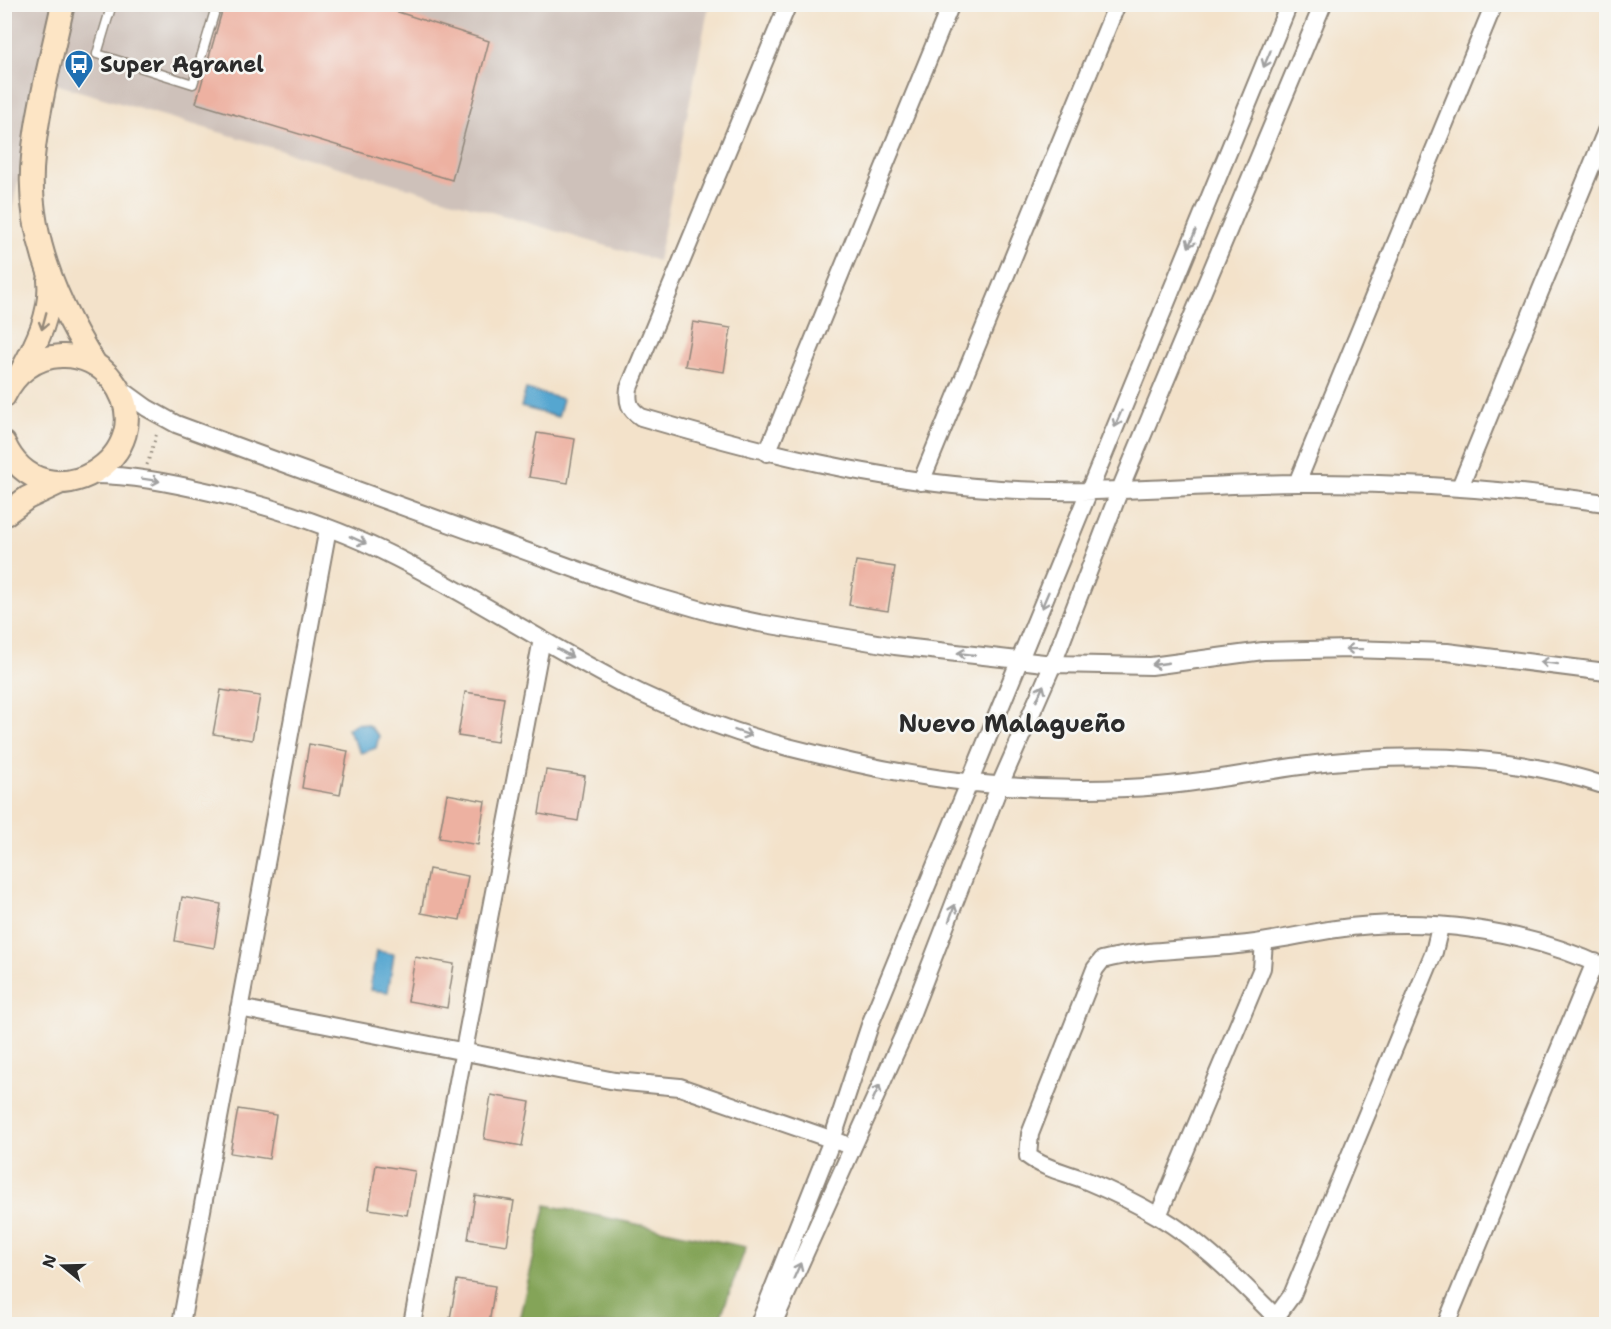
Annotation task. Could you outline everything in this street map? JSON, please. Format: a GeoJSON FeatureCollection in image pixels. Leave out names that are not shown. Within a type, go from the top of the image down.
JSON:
{"type":"FeatureCollection","features":[{"type":"Feature","properties":{"kind":"main road"},"geometry":{"type":"LineString","coordinates":[[4,396],[21,372],[39,338],[49,298],[47,266],[32,192],[33,158],[63,4]]}},
{"type":"Feature","properties":{"kind":"main road"},"geometry":{"type":"LineString","coordinates":[[4,515],[27,498],[61,482],[92,475],[109,462],[124,435],[124,404],[116,386],[95,364],[72,327],[47,266]]}},
{"type":"Feature","properties":{"kind":"main road"},"geometry":{"type":"LineString","coordinates":[[21,372],[38,361],[57,356],[76,357],[95,364]]}},
{"type":"Feature","properties":{"kind":"main road"},"geometry":{"type":"LineString","coordinates":[[4,443],[13,459],[30,473],[61,482]]}},
{"type":"Feature","properties":{"kind":"street"},"geometry":{"type":"LineString","coordinates":[[788,4],[629,388],[627,400],[631,411],[641,417],[767,453],[839,469],[921,482],[1000,489],[1087,492],[1298,483],[1460,487],[1606,503]]}},
{"type":"Feature","properties":{"kind":"street"},"geometry":{"type":"LineString","coordinates":[[767,453],[951,4]]}},
{"type":"Feature","properties":{"kind":"street"},"geometry":{"type":"LineString","coordinates":[[921,482],[1117,4]]}},
{"type":"Feature","properties":{"kind":"street"},"geometry":{"type":"LineString","coordinates":[[759,1324],[832,1140],[871,1022],[1289,4]]}},
{"type":"Feature","properties":{"kind":"street"},"geometry":{"type":"LineString","coordinates":[[773,1324],[907,1025],[999,787],[1053,664],[1119,492],[1323,4]]}},
{"type":"Feature","properties":{"kind":"street"},"geometry":{"type":"LineString","coordinates":[[1298,483],[1494,4]]}},
{"type":"Feature","properties":{"kind":"street"},"geometry":{"type":"LineString","coordinates":[[1460,487],[1606,130]]}},
{"type":"Feature","properties":{"kind":"street"},"geometry":{"type":"LineString","coordinates":[[116,386],[132,399],[176,424],[588,574],[716,614],[830,637],[1053,664],[1151,666],[1263,651],[1350,649],[1482,655],[1606,672]]}},
{"type":"Feature","properties":{"kind":"street"},"geometry":{"type":"LineString","coordinates":[[92,475],[129,476],[169,483],[239,499],[328,528],[394,556],[643,694],[753,736],[820,755],[970,784],[999,787],[1128,788],[1177,784],[1357,759],[1405,758],[1499,762],[1554,772],[1606,786]]}},
{"type":"Feature","properties":{"kind":"street"},"geometry":{"type":"LineString","coordinates":[[181,1324],[328,528]]}},
{"type":"Feature","properties":{"kind":"street"},"geometry":{"type":"LineString","coordinates":[[412,1324],[542,639]]}},
{"type":"Feature","properties":{"kind":"street"},"geometry":{"type":"LineString","coordinates":[[1440,927],[1434,952],[1292,1295],[1279,1321],[1242,1282],[1186,1235],[1158,1216],[1087,1181],[1037,1162],[1028,1156],[1030,1134],[1095,969],[1102,960],[1264,942],[1345,928],[1384,925],[1474,928],[1515,936],[1601,965],[1446,1324]]}},
{"type":"Feature","properties":{"kind":"street"},"geometry":{"type":"LineString","coordinates":[[1158,1216],[1262,968],[1264,942]]}},
{"type":"Feature","properties":{"kind":"street"},"geometry":{"type":"LineString","coordinates":[[239,1008],[615,1081],[664,1084],[698,1091],[852,1147]]}},
{"type":"Feature","properties":{"kind":"lane"},"geometry":{"type":"LineString","coordinates":[[112,4],[97,54],[193,84],[217,4]]}},
{"type":"Feature","properties":{"kind":"path"},"geometry":{"type":"LineString","coordinates":[[145,472],[157,433]]}},
{"type":"Feature","properties":{"kind":"shaded area"},"geometry":{"type":"Polygon","coordinates":[[[5,5],[709,5],[658,261],[38,79],[5,246],[5,5]]]}},
{"type":"Feature","properties":{"kind":"green space"},"geometry":{"type":"Polygon","coordinates":[[[546,1205],[746,1247],[718,1324],[518,1324],[546,1205]]]}},
{"type":"Feature","properties":{"kind":"water"},"geometry":{"type":"Polygon","coordinates":[[[526,389],[563,399],[558,417],[521,407],[526,389]]]}},
{"type":"Feature","properties":{"kind":"water"},"geometry":{"type":"Polygon","coordinates":[[[357,723],[368,725],[379,736],[376,748],[361,753],[347,729],[357,723]]]}},
{"type":"Feature","properties":{"kind":"water"},"geometry":{"type":"Polygon","coordinates":[[[376,951],[394,954],[388,992],[370,990],[376,951]]]}},
{"type":"Feature","properties":{"kind":"building"},"geometry":{"type":"Polygon","coordinates":[[[224,4],[373,4],[489,41],[452,180],[196,103],[224,4]]]}},
{"type":"Feature","properties":{"kind":"building"},"geometry":{"type":"Polygon","coordinates":[[[693,322],[731,328],[724,372],[685,366],[693,322]]]}},
{"type":"Feature","properties":{"kind":"building"},"geometry":{"type":"Polygon","coordinates":[[[537,433],[575,439],[568,483],[529,477],[537,433]]]}},
{"type":"Feature","properties":{"kind":"building"},"geometry":{"type":"Polygon","coordinates":[[[856,561],[895,567],[888,611],[849,605],[856,561]]]}},
{"type":"Feature","properties":{"kind":"building"},"geometry":{"type":"Polygon","coordinates":[[[221,690],[260,696],[252,740],[213,734],[221,690]]]}},
{"type":"Feature","properties":{"kind":"building"},"geometry":{"type":"Polygon","coordinates":[[[465,692],[504,698],[497,742],[458,736],[465,692]]]}},
{"type":"Feature","properties":{"kind":"building"},"geometry":{"type":"Polygon","coordinates":[[[309,744],[348,751],[340,795],[302,788],[309,744]]]}},
{"type":"Feature","properties":{"kind":"building"},"geometry":{"type":"Polygon","coordinates":[[[546,770],[585,776],[578,821],[539,814],[546,770]]]}},
{"type":"Feature","properties":{"kind":"building"},"geometry":{"type":"Polygon","coordinates":[[[447,794],[485,801],[478,845],[439,838],[447,794]]]}},
{"type":"Feature","properties":{"kind":"building"},"geometry":{"type":"Polygon","coordinates":[[[429,869],[468,876],[460,920],[421,913],[429,869]]]}},
{"type":"Feature","properties":{"kind":"building"},"geometry":{"type":"Polygon","coordinates":[[[182,897],[221,904],[214,948],[175,941],[182,897]]]}},
{"type":"Feature","properties":{"kind":"building"},"geometry":{"type":"Polygon","coordinates":[[[415,957],[454,964],[447,1008],[408,1001],[415,957]]]}},
{"type":"Feature","properties":{"kind":"building"},"geometry":{"type":"Polygon","coordinates":[[[491,1095],[530,1102],[522,1146],[484,1139],[491,1095]]]}},
{"type":"Feature","properties":{"kind":"building"},"geometry":{"type":"Polygon","coordinates":[[[238,1109],[276,1115],[269,1159],[230,1153],[238,1109]]]}},
{"type":"Feature","properties":{"kind":"building"},"geometry":{"type":"Polygon","coordinates":[[[376,1165],[415,1171],[407,1215],[369,1209],[376,1165]]]}},
{"type":"Feature","properties":{"kind":"building"},"geometry":{"type":"Polygon","coordinates":[[[475,1195],[514,1201],[507,1245],[468,1239],[475,1195]]]}},
{"type":"Feature","properties":{"kind":"building"},"geometry":{"type":"Polygon","coordinates":[[[457,1280],[495,1286],[489,1324],[449,1324],[457,1280]]]}},
{"type":"Feature","properties":{"kind":"place","name":"Super Agranel"},"geometry":{"type":"Point","coordinates":[79,90]}},
{"type":"Feature","properties":{"kind":"district","name":"Nuevo Malagueño"},"geometry":{"type":"Point","coordinates":[1012,724]}}]}
